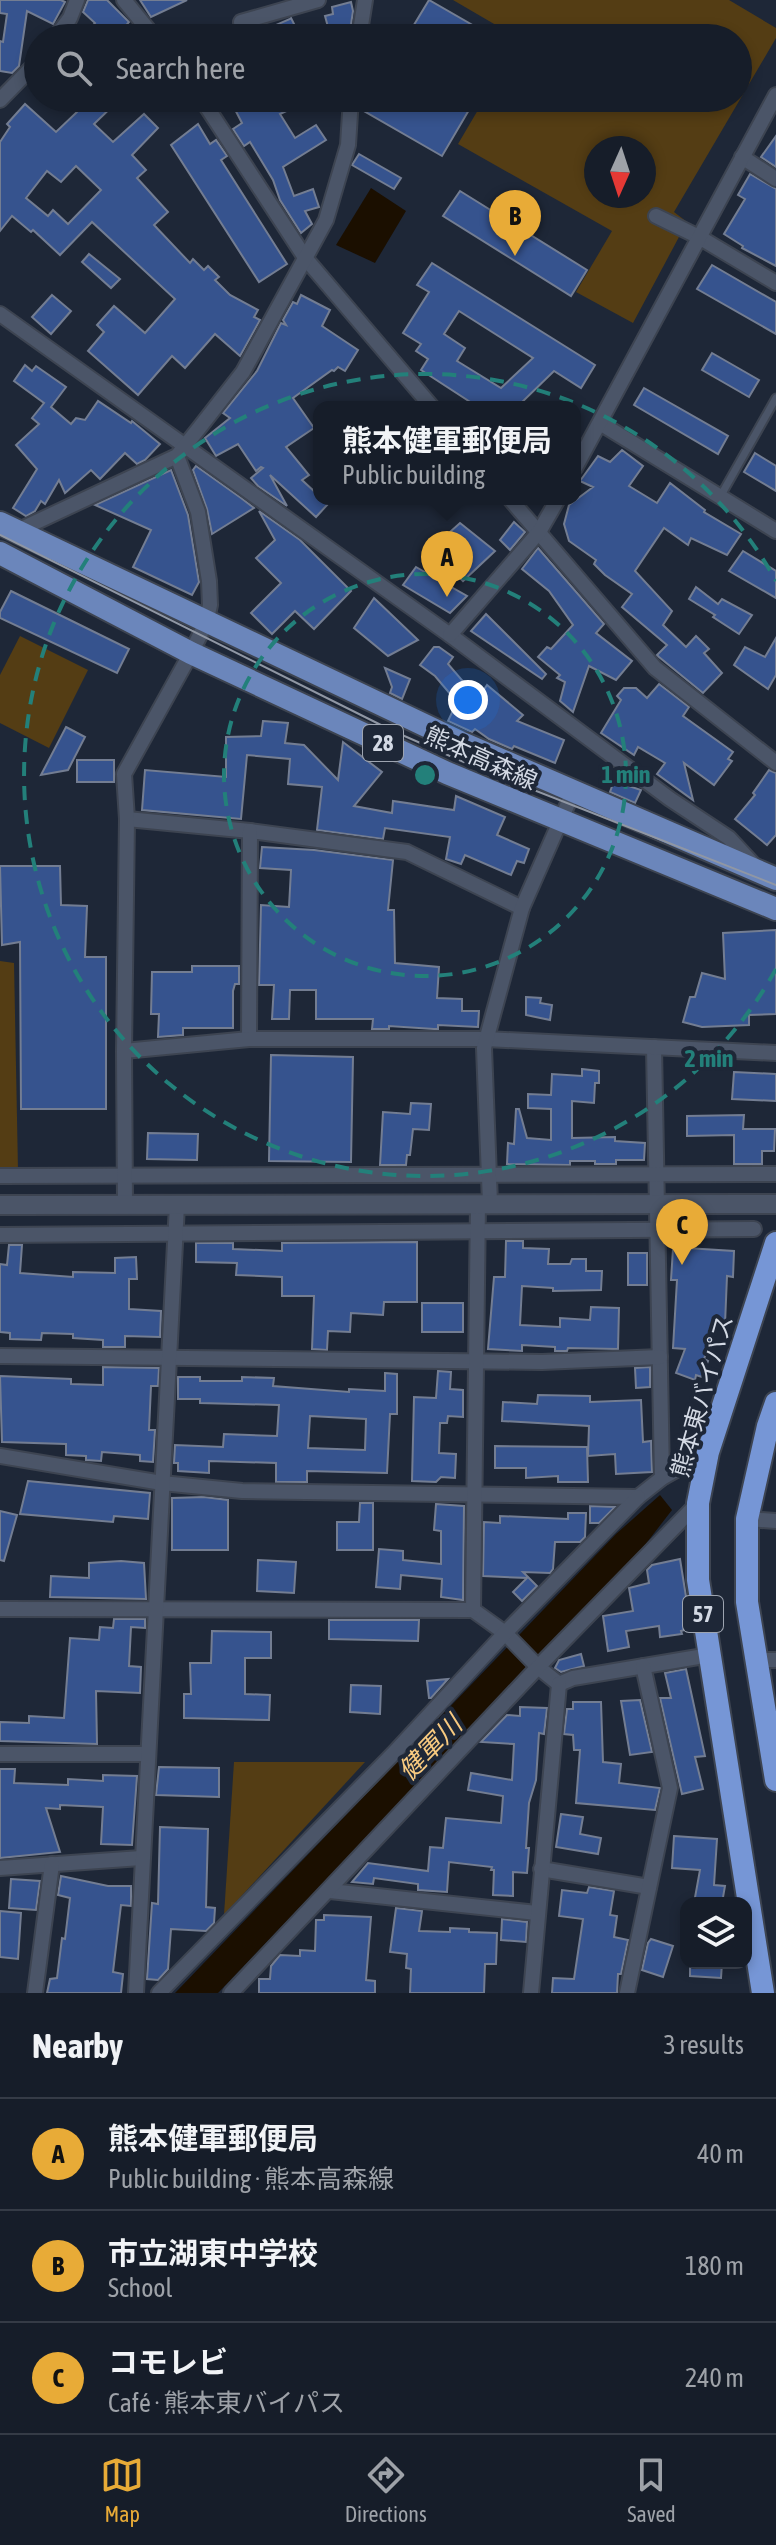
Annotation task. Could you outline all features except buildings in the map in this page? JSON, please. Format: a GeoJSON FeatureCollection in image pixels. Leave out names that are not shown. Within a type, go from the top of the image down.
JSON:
{"type":"FeatureCollection","features":[{"type":"Feature","properties":{"kind":"highway","name":"熊本東バイパス"},"geometry":{"type":"LineString","coordinates":[[763,1993],[698,1580],[698,1503],[708,1452],[776,1243]]}},
{"type":"Feature","properties":{"kind":"highway","name":"57"},"geometry":{"type":"LineString","coordinates":[[776,1403],[747,1519],[747,1602],[767,1660],[776,1780]]}},
{"type":"Feature","properties":{"kind":"main road","name":"熊本高森線"},"geometry":{"type":"LineString","coordinates":[[8,527],[206,623],[573,792],[769,876]]}},
{"type":"Feature","properties":{"kind":"main road","name":"熊本高森線"},"geometry":{"type":"LineString","coordinates":[[0,553],[191,653],[447,773],[776,909]]}},
{"type":"Feature","properties":{"kind":"street"},"geometry":{"type":"LineString","coordinates":[[66,24],[77,0]]}},
{"type":"Feature","properties":{"kind":"street"},"geometry":{"type":"LineString","coordinates":[[124,0],[144,24]]}},
{"type":"Feature","properties":{"kind":"street"},"geometry":{"type":"LineString","coordinates":[[241,22],[318,0]]}},
{"type":"Feature","properties":{"kind":"street"},"geometry":{"type":"LineString","coordinates":[[361,24],[365,0]]}},
{"type":"Feature","properties":{"kind":"street"},"geometry":{"type":"LineString","coordinates":[[0,100],[24,75]]}},
{"type":"Feature","properties":{"kind":"street"},"geometry":{"type":"LineString","coordinates":[[581,457],[776,95]]}},
{"type":"Feature","properties":{"kind":"street"},"geometry":{"type":"LineString","coordinates":[[210,112],[306,259],[427,401]]}},
{"type":"Feature","properties":{"kind":"street"},"geometry":{"type":"LineString","coordinates":[[8,527],[182,450],[243,372],[326,220],[348,145],[350,112]]}},
{"type":"Feature","properties":{"kind":"street"},"geometry":{"type":"LineString","coordinates":[[742,157],[776,179]]}},
{"type":"Feature","properties":{"kind":"street"},"geometry":{"type":"LineString","coordinates":[[656,216],[699,237],[776,283]]}},
{"type":"Feature","properties":{"kind":"street"},"geometry":{"type":"LineString","coordinates":[[0,314],[182,450],[450,635],[670,799],[729,838],[769,876]]}},
{"type":"Feature","properties":{"kind":"street"},"geometry":{"type":"LineString","coordinates":[[600,423],[776,531]]}},
{"type":"Feature","properties":{"kind":"street"},"geometry":{"type":"LineString","coordinates":[[125,1204],[127,819],[124,774],[191,653],[206,623],[210,605],[200,520],[182,450]]}},
{"type":"Feature","properties":{"kind":"street"},"geometry":{"type":"LineString","coordinates":[[515,505],[655,668],[776,763]]}},
{"type":"Feature","properties":{"kind":"street"},"geometry":{"type":"LineString","coordinates":[[450,635],[539,532],[555,505]]}},
{"type":"Feature","properties":{"kind":"street"},"geometry":{"type":"LineString","coordinates":[[473,1610],[477,1231],[488,1174],[484,1048],[522,908],[573,792]]}},
{"type":"Feature","properties":{"kind":"street"},"geometry":{"type":"LineString","coordinates":[[127,819],[250,831],[407,852],[522,908]]}},
{"type":"Feature","properties":{"kind":"street"},"geometry":{"type":"LineString","coordinates":[[249,1039],[250,831]]}},
{"type":"Feature","properties":{"kind":"street"},"geometry":{"type":"LineString","coordinates":[[124,1051],[249,1039],[486,1039],[776,1053]]}},
{"type":"Feature","properties":{"kind":"street"},"geometry":{"type":"LineString","coordinates":[[654,1047],[662,1478]]}},
{"type":"Feature","properties":{"kind":"street"},"geometry":{"type":"LineString","coordinates":[[0,1176],[776,1174]]}},
{"type":"Feature","properties":{"kind":"street"},"geometry":{"type":"LineString","coordinates":[[0,1205],[776,1204]]}},
{"type":"Feature","properties":{"kind":"street"},"geometry":{"type":"LineString","coordinates":[[136,1993],[177,1205]]}},
{"type":"Feature","properties":{"kind":"street"},"geometry":{"type":"LineString","coordinates":[[0,1235],[754,1229]]}},
{"type":"Feature","properties":{"kind":"street"},"geometry":{"type":"LineString","coordinates":[[0,1356],[477,1362],[660,1357]]}},
{"type":"Feature","properties":{"kind":"street"},"geometry":{"type":"LineString","coordinates":[[159,1993],[638,1497],[662,1478],[708,1452]]}},
{"type":"Feature","properties":{"kind":"street"},"geometry":{"type":"LineString","coordinates":[[0,1456],[162,1483],[242,1491],[638,1497]]}},
{"type":"Feature","properties":{"kind":"street"},"geometry":{"type":"LineString","coordinates":[[231,1993],[330,1891],[535,1663],[698,1503]]}},
{"type":"Feature","properties":{"kind":"street"},"geometry":{"type":"LineString","coordinates":[[747,1519],[776,1521]]}},
{"type":"Feature","properties":{"kind":"street"},"geometry":{"type":"LineString","coordinates":[[0,1609],[473,1610],[505,1633],[559,1684]]}},
{"type":"Feature","properties":{"kind":"street"},"geometry":{"type":"LineString","coordinates":[[559,1684],[573,1678],[710,1655]]}},
{"type":"Feature","properties":{"kind":"street"},"geometry":{"type":"LineString","coordinates":[[627,1993],[670,1788],[643,1666]]}},
{"type":"Feature","properties":{"kind":"street"},"geometry":{"type":"LineString","coordinates":[[531,1993],[559,1684]]}},
{"type":"Feature","properties":{"kind":"street"},"geometry":{"type":"LineString","coordinates":[[0,1754],[148,1754]]}},
{"type":"Feature","properties":{"kind":"street"},"geometry":{"type":"LineString","coordinates":[[0,1868],[141,1858]]}},
{"type":"Feature","properties":{"kind":"street"},"geometry":{"type":"LineString","coordinates":[[35,1993],[52,1864]]}},
{"type":"Feature","properties":{"kind":"street"},"geometry":{"type":"LineString","coordinates":[[541,1869],[649,1887]]}},
{"type":"Feature","properties":{"kind":"street"},"geometry":{"type":"LineString","coordinates":[[330,1891],[537,1913]]}},
{"type":"Feature","properties":{"kind":"lane"},"geometry":{"type":"LineString","coordinates":[[720,497],[776,398]]}},
{"type":"Feature","properties":{"kind":"shaded area"},"geometry":{"type":"Polygon","coordinates":[[[453,0],[729,0],[776,28],[776,38],[752,79],[752,24],[494,24],[453,0]]]}},
{"type":"Feature","properties":{"kind":"shaded area"},"geometry":{"type":"Polygon","coordinates":[[[477,112],[733,112],[674,212],[687,222],[633,323],[576,292],[612,231],[458,144],[477,112]]]}},
{"type":"Feature","properties":{"kind":"shaded area"},"geometry":{"type":"Polygon","coordinates":[[[20,636],[88,670],[49,748],[0,723],[0,675],[20,636]]]}},
{"type":"Feature","properties":{"kind":"shaded area"},"geometry":{"type":"Polygon","coordinates":[[[0,961],[14,963],[18,1170],[0,1170],[0,961]]]}},
{"type":"Feature","properties":{"kind":"shaded area"},"geometry":{"type":"Polygon","coordinates":[[[234,1762],[365,1762],[224,1915],[234,1762]]]}},
{"type":"Feature","properties":{"kind":"water"},"geometry":{"type":"Polygon","coordinates":[[[371,188],[406,211],[375,263],[336,245],[371,188]]]}},
{"type":"Feature","properties":{"kind":"water","name":"健軍川"},"geometry":{"type":"Polygon","coordinates":[[[660,1495],[672,1510],[638,1554],[218,1993],[175,1993],[616,1534],[660,1495]]]}},
{"type":"Feature","properties":{"kind":"tram line"},"geometry":{"type":"LineString","coordinates":[[0,535],[393,731],[475,767],[776,885]]}},
{"type":"Feature","properties":{"kind":"place","name":"市立湖東中学校"},"geometry":{"type":"Point","coordinates":[515,256]}},
{"type":"Feature","properties":{"kind":"place","name":"熊本健軍郵便局"},"geometry":{"type":"Point","coordinates":[447,597]}},
{"type":"Feature","properties":{"kind":"place","name":"コモレビ"},"geometry":{"type":"Point","coordinates":[682,1265]}}]}
